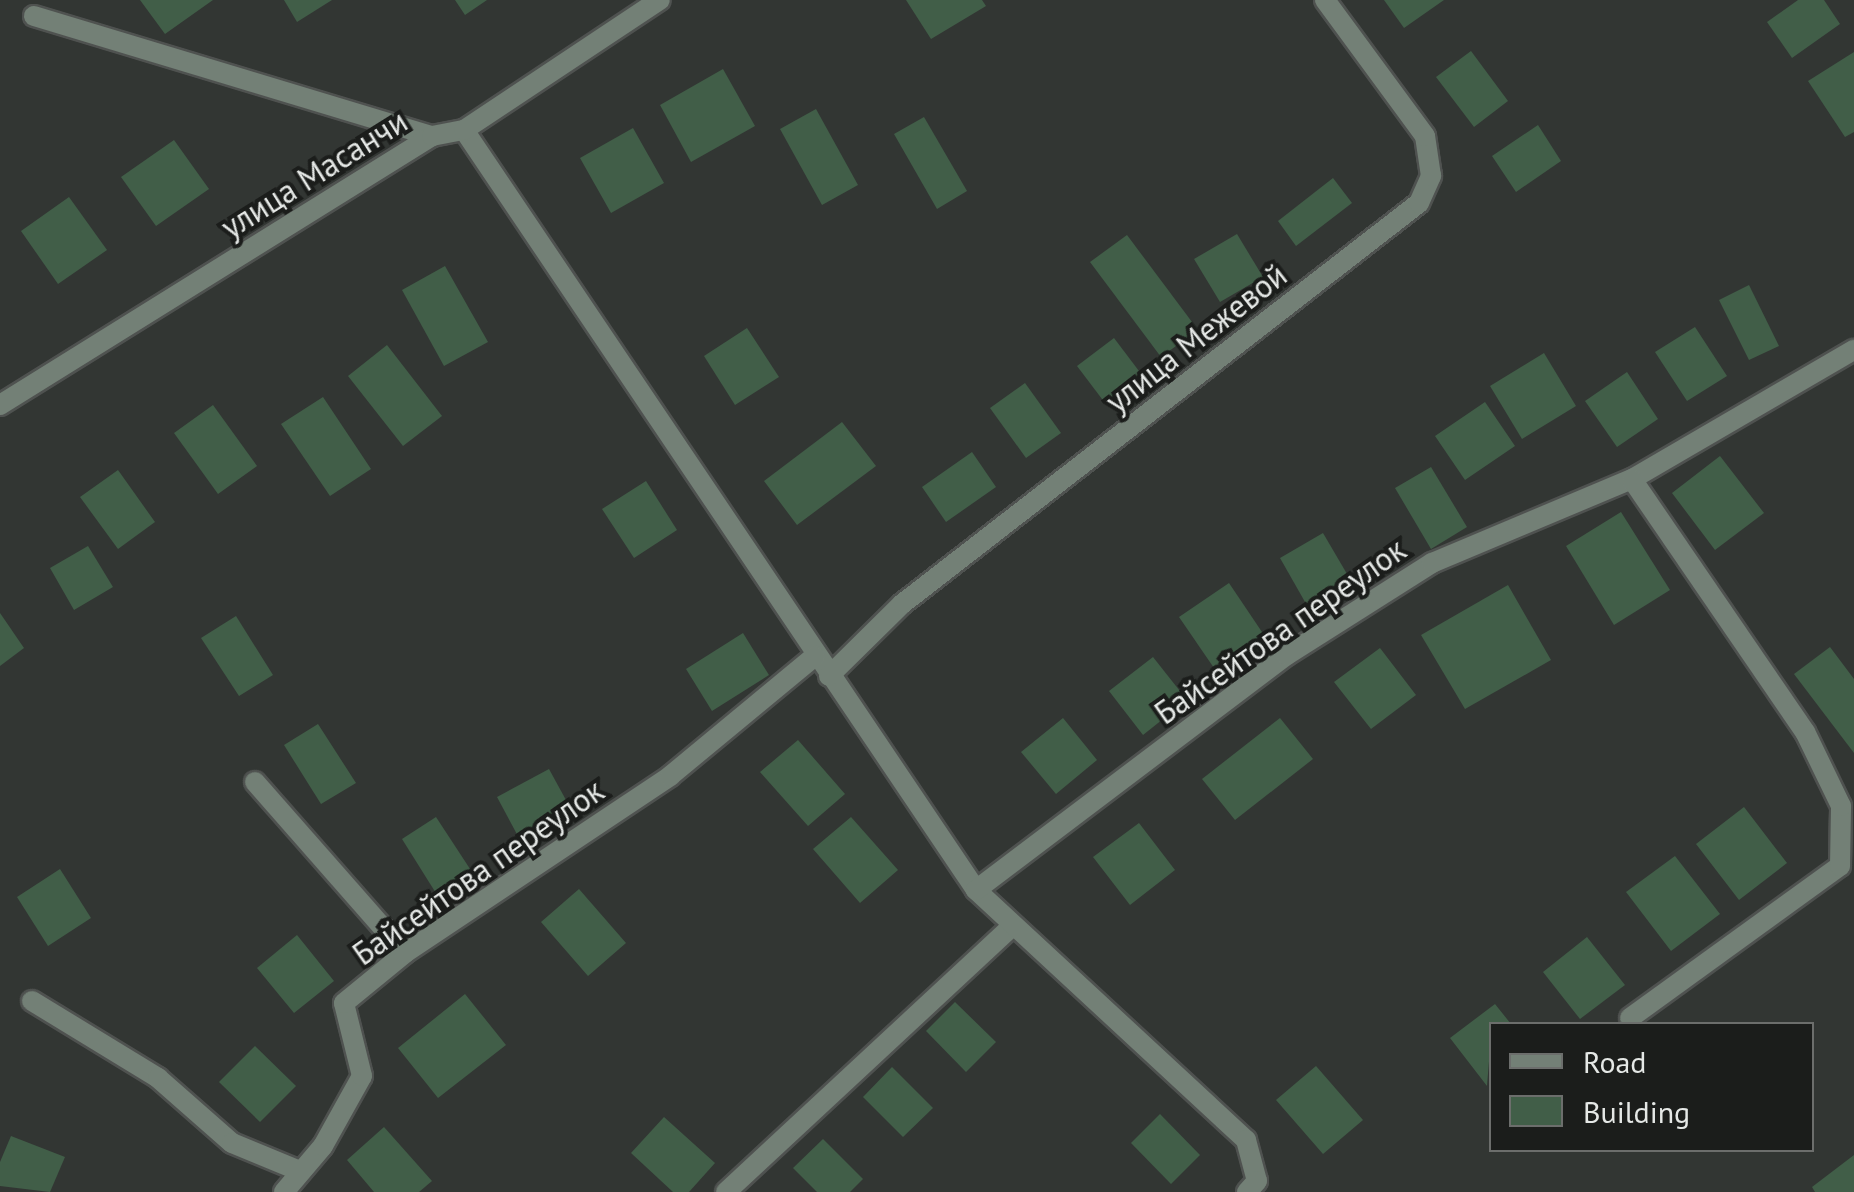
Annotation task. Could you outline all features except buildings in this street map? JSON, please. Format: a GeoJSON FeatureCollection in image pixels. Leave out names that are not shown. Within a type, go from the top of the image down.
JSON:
{"type":"FeatureCollection","features":[{"type":"Feature","properties":{"kind":"street","name":"улица Масанчи"},"geometry":{"type":"LineString","coordinates":[[0,406],[432,136],[464,130],[660,0]]}},
{"type":"Feature","properties":{"kind":"street","name":"улица Межевой"},"geometry":{"type":"LineString","coordinates":[[829,676],[902,604],[1419,203],[1432,176],[1424,136],[1326,0]]}},
{"type":"Feature","properties":{"kind":"street"},"geometry":{"type":"LineString","coordinates":[[34,16],[432,136]]}},
{"type":"Feature","properties":{"kind":"street"},"geometry":{"type":"LineString","coordinates":[[464,130],[976,890],[1010,928],[1246,1140],[1258,1181],[1247,1192]]}},
{"type":"Feature","properties":{"kind":"street","name":"Байсейтова переулок"},"geometry":{"type":"LineString","coordinates":[[976,890],[1286,655],[1432,563],[1632,479],[1854,350]]}},
{"type":"Feature","properties":{"kind":"street"},"geometry":{"type":"LineString","coordinates":[[1630,1018],[1840,866],[1841,806],[1805,732],[1632,479]]}},
{"type":"Feature","properties":{"kind":"street","name":"Байсейтова переулок"},"geometry":{"type":"LineString","coordinates":[[284,1192],[323,1146],[362,1076],[344,1003],[406,954],[670,776],[815,656]]}},
{"type":"Feature","properties":{"kind":"street"},"geometry":{"type":"LineString","coordinates":[[255,782],[406,954]]}},
{"type":"Feature","properties":{"kind":"street"},"geometry":{"type":"LineString","coordinates":[[726,1192],[1010,928]]}},
{"type":"Feature","properties":{"kind":"street"},"geometry":{"type":"LineString","coordinates":[[32,1001],[158,1078],[232,1143],[300,1170]]}}]}
